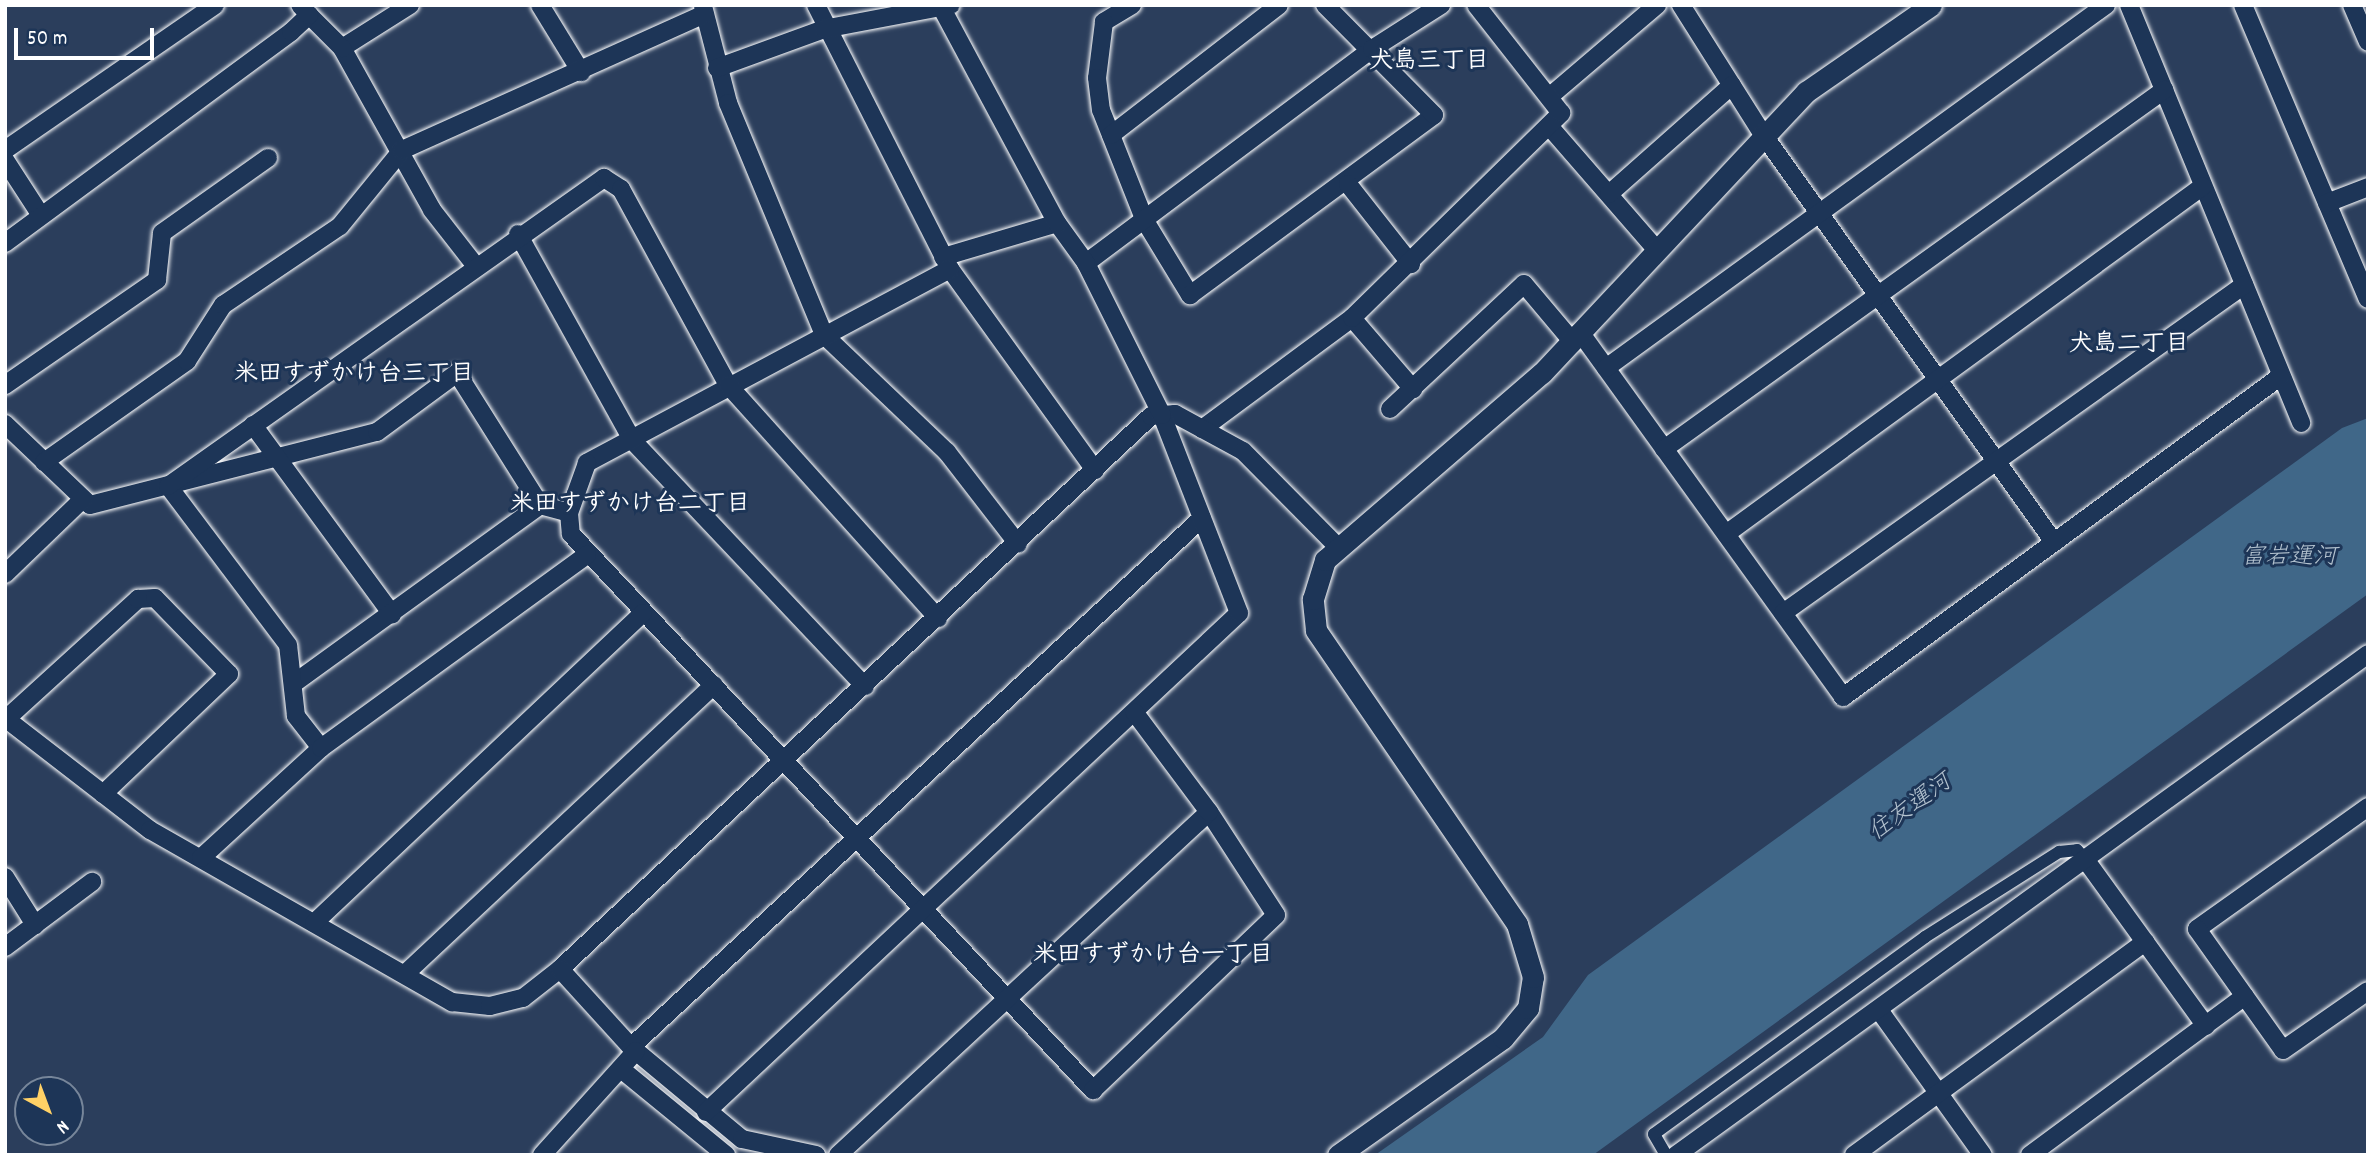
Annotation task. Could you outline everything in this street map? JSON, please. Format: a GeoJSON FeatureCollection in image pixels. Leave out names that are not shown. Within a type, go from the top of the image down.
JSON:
{"type":"FeatureCollection","features":[{"type":"Feature","properties":{"kind":"street"},"geometry":{"type":"LineString","coordinates":[[5,150],[215,5]]}},
{"type":"Feature","properties":{"kind":"street"},"geometry":{"type":"LineString","coordinates":[[342,48],[410,5]]}},
{"type":"Feature","properties":{"kind":"street"},"geometry":{"type":"LineString","coordinates":[[540,5],[582,72]]}},
{"type":"Feature","properties":{"kind":"street"},"geometry":{"type":"LineString","coordinates":[[816,5],[824,29],[946,263],[1095,470]]}},
{"type":"Feature","properties":{"kind":"street"},"geometry":{"type":"LineString","coordinates":[[1132,5],[1104,22],[1097,78],[1111,135],[1145,222],[1191,295],[1348,184],[1434,115],[1371,48],[1325,5]]}},
{"type":"Feature","properties":{"kind":"street"},"geometry":{"type":"LineString","coordinates":[[1111,135],[1279,5]]}},
{"type":"Feature","properties":{"kind":"street"},"geometry":{"type":"LineString","coordinates":[[1086,263],[1145,222],[1371,48],[1441,5]]}},
{"type":"Feature","properties":{"kind":"street"},"geometry":{"type":"LineString","coordinates":[[1202,429],[1352,318],[1411,264],[1561,113],[1476,5]]}},
{"type":"Feature","properties":{"kind":"street"},"geometry":{"type":"LineString","coordinates":[[1549,97],[1657,5]]}},
{"type":"Feature","properties":{"kind":"street"},"geometry":{"type":"LineString","coordinates":[[1681,5],[1762,133],[2054,542]]}},
{"type":"Feature","properties":{"kind":"street"},"geometry":{"type":"LineString","coordinates":[[1338,1155],[1503,1038],[1528,1008],[1533,977],[1517,924],[1316,630],[1312,599],[1336,545],[1576,336],[1654,247],[1762,133],[1866,45],[1931,5]]}},
{"type":"Feature","properties":{"kind":"street"},"geometry":{"type":"LineString","coordinates":[[1606,368],[2106,5]]}},
{"type":"Feature","properties":{"kind":"street"},"geometry":{"type":"LineString","coordinates":[[2129,5],[2301,423]]}},
{"type":"Feature","properties":{"kind":"street"},"geometry":{"type":"LineString","coordinates":[[2243,5],[2368,299]]}},
{"type":"Feature","properties":{"kind":"street"},"geometry":{"type":"LineString","coordinates":[[2353,5],[2368,42]]}},
{"type":"Feature","properties":{"kind":"street"},"geometry":{"type":"LineString","coordinates":[[706,1112],[925,910],[1239,613],[1162,415],[1086,263],[1057,223],[948,8],[824,29],[716,68]]}},
{"type":"Feature","properties":{"kind":"street"},"geometry":{"type":"LineString","coordinates":[[5,243],[40,214],[163,133],[305,10],[342,48],[402,150],[432,210],[475,265]]}},
{"type":"Feature","properties":{"kind":"street"},"geometry":{"type":"LineString","coordinates":[[44,462],[187,361],[223,305],[340,226],[402,150],[582,72],[703,10],[716,68],[824,335],[947,452],[1018,544]]}},
{"type":"Feature","properties":{"kind":"street"},"geometry":{"type":"LineString","coordinates":[[1609,194],[1732,85]]}},
{"type":"Feature","properties":{"kind":"street"},"geometry":{"type":"LineString","coordinates":[[1664,449],[2164,90]]}},
{"type":"Feature","properties":{"kind":"street"},"geometry":{"type":"LineString","coordinates":[[1549,126],[1654,247]]}},
{"type":"Feature","properties":{"kind":"street"},"geometry":{"type":"LineString","coordinates":[[5,385],[156,280],[162,233],[268,158]]}},
{"type":"Feature","properties":{"kind":"street"},"geometry":{"type":"LineString","coordinates":[[5,160],[40,214]]}},
{"type":"Feature","properties":{"kind":"street"},"geometry":{"type":"LineString","coordinates":[[168,486],[518,234],[604,178],[621,189],[728,385],[938,618]]}},
{"type":"Feature","properties":{"kind":"street"},"geometry":{"type":"LineString","coordinates":[[1348,184],[1411,264]]}},
{"type":"Feature","properties":{"kind":"street"},"geometry":{"type":"LineString","coordinates":[[1726,534],[2203,186]]}},
{"type":"Feature","properties":{"kind":"street"},"geometry":{"type":"LineString","coordinates":[[2327,204],[2368,187]]}},
{"type":"Feature","properties":{"kind":"street"},"geometry":{"type":"LineString","coordinates":[[1057,223],[946,263],[824,335],[587,463],[569,513],[571,534],[587,555],[786,760],[1093,1090],[1276,915],[1209,812],[1135,713]]}},
{"type":"Feature","properties":{"kind":"street"},"geometry":{"type":"LineString","coordinates":[[518,234],[632,440],[865,686]]}},
{"type":"Feature","properties":{"kind":"street"},"geometry":{"type":"LineString","coordinates":[[1390,409],[1524,284],[1606,368],[1843,697],[2281,376]]}},
{"type":"Feature","properties":{"kind":"street"},"geometry":{"type":"LineString","coordinates":[[1783,613],[2244,285]]}},
{"type":"Feature","properties":{"kind":"street"},"geometry":{"type":"LineString","coordinates":[[1352,318],[1413,388]]}},
{"type":"Feature","properties":{"kind":"street"},"geometry":{"type":"LineString","coordinates":[[5,424],[90,505],[377,432],[457,373],[540,505],[569,513]]}},
{"type":"Feature","properties":{"kind":"street"},"geometry":{"type":"LineString","coordinates":[[103,794],[229,674],[155,598],[138,599],[6,719],[103,794],[201,859],[452,1002],[490,1006],[523,998],[560,969],[1018,544],[1152,415],[1162,415],[1202,429],[1243,451],[1336,545]]}},
{"type":"Feature","properties":{"kind":"street"},"geometry":{"type":"LineString","coordinates":[[253,425],[392,614]]}},
{"type":"Feature","properties":{"kind":"street"},"geometry":{"type":"LineString","coordinates":[[168,486],[288,645],[296,716],[321,748]]}},
{"type":"Feature","properties":{"kind":"street"},"geometry":{"type":"LineString","coordinates":[[5,574],[83,499]]}},
{"type":"Feature","properties":{"kind":"street"},"geometry":{"type":"LineString","coordinates":[[293,684],[540,505]]}},
{"type":"Feature","properties":{"kind":"street"},"geometry":{"type":"LineString","coordinates":[[542,1155],[621,1069],[634,1049],[856,838],[1202,518]]}},
{"type":"Feature","properties":{"kind":"street"},"geometry":{"type":"LineString","coordinates":[[201,859],[321,748],[587,555]]}},
{"type":"Feature","properties":{"kind":"street"},"geometry":{"type":"LineString","coordinates":[[314,923],[643,613]]}},
{"type":"Feature","properties":{"kind":"street"},"geometry":{"type":"LineString","coordinates":[[1676,1155],[2368,654]]}},
{"type":"Feature","properties":{"kind":"street"},"geometry":{"type":"LineString","coordinates":[[405,974],[713,685]]}},
{"type":"Feature","properties":{"kind":"street"},"geometry":{"type":"LineString","coordinates":[[2368,807],[2197,929],[2283,1050],[2368,991]]}},
{"type":"Feature","properties":{"kind":"street"},"geometry":{"type":"LineString","coordinates":[[838,1155],[1010,1000],[1209,812]]}},
{"type":"Feature","properties":{"kind":"street"},"geometry":{"type":"LineString","coordinates":[[1666,1155],[1654,1134],[1925,937],[2059,852],[2077,850],[2085,859],[2206,1026]]}},
{"type":"Feature","properties":{"kind":"street"},"geometry":{"type":"LineString","coordinates":[[5,877],[35,925]]}},
{"type":"Feature","properties":{"kind":"street"},"geometry":{"type":"LineString","coordinates":[[5,947],[92,882]]}},
{"type":"Feature","properties":{"kind":"street"},"geometry":{"type":"LineString","coordinates":[[1854,1155],[2145,942]]}},
{"type":"Feature","properties":{"kind":"street"},"geometry":{"type":"LineString","coordinates":[[560,969],[634,1049],[706,1112],[742,1139],[816,1155]]}},
{"type":"Feature","properties":{"kind":"street"},"geometry":{"type":"LineString","coordinates":[[2030,1155],[2245,996]]}},
{"type":"Feature","properties":{"kind":"street"},"geometry":{"type":"LineString","coordinates":[[1879,1010],[1983,1155]]}},
{"type":"Feature","properties":{"kind":"street"},"geometry":{"type":"LineString","coordinates":[[621,1069],[726,1155]]}},
{"type":"Feature","properties":{"kind":"water","name":"富岩運河"},"geometry":{"type":"Polygon","coordinates":[[[2368,418],[2368,594],[1593,1155],[1375,1155],[1543,1037],[1588,975],[2342,428],[2368,418]]]}},
{"type":"Feature","properties":{"kind":"district","name":"犬島三丁目"},"geometry":{"type":"Point","coordinates":[1429,63]}},
{"type":"Feature","properties":{"kind":"district","name":"犬島二丁目"},"geometry":{"type":"Point","coordinates":[2129,346]}},
{"type":"Feature","properties":{"kind":"district","name":"米田すずかけ台三丁目"},"geometry":{"type":"Point","coordinates":[354,376]}},
{"type":"Feature","properties":{"kind":"district","name":"米田すずかけ台二丁目"},"geometry":{"type":"Point","coordinates":[630,506]}},
{"type":"Feature","properties":{"kind":"district","name":"米田すずかけ台一丁目"},"geometry":{"type":"Point","coordinates":[1153,957]}},
{"type":"Feature","properties":{"kind":"water label","name":"住友運河"},"geometry":{"type":"Point","coordinates":[1911,809]}}]}
